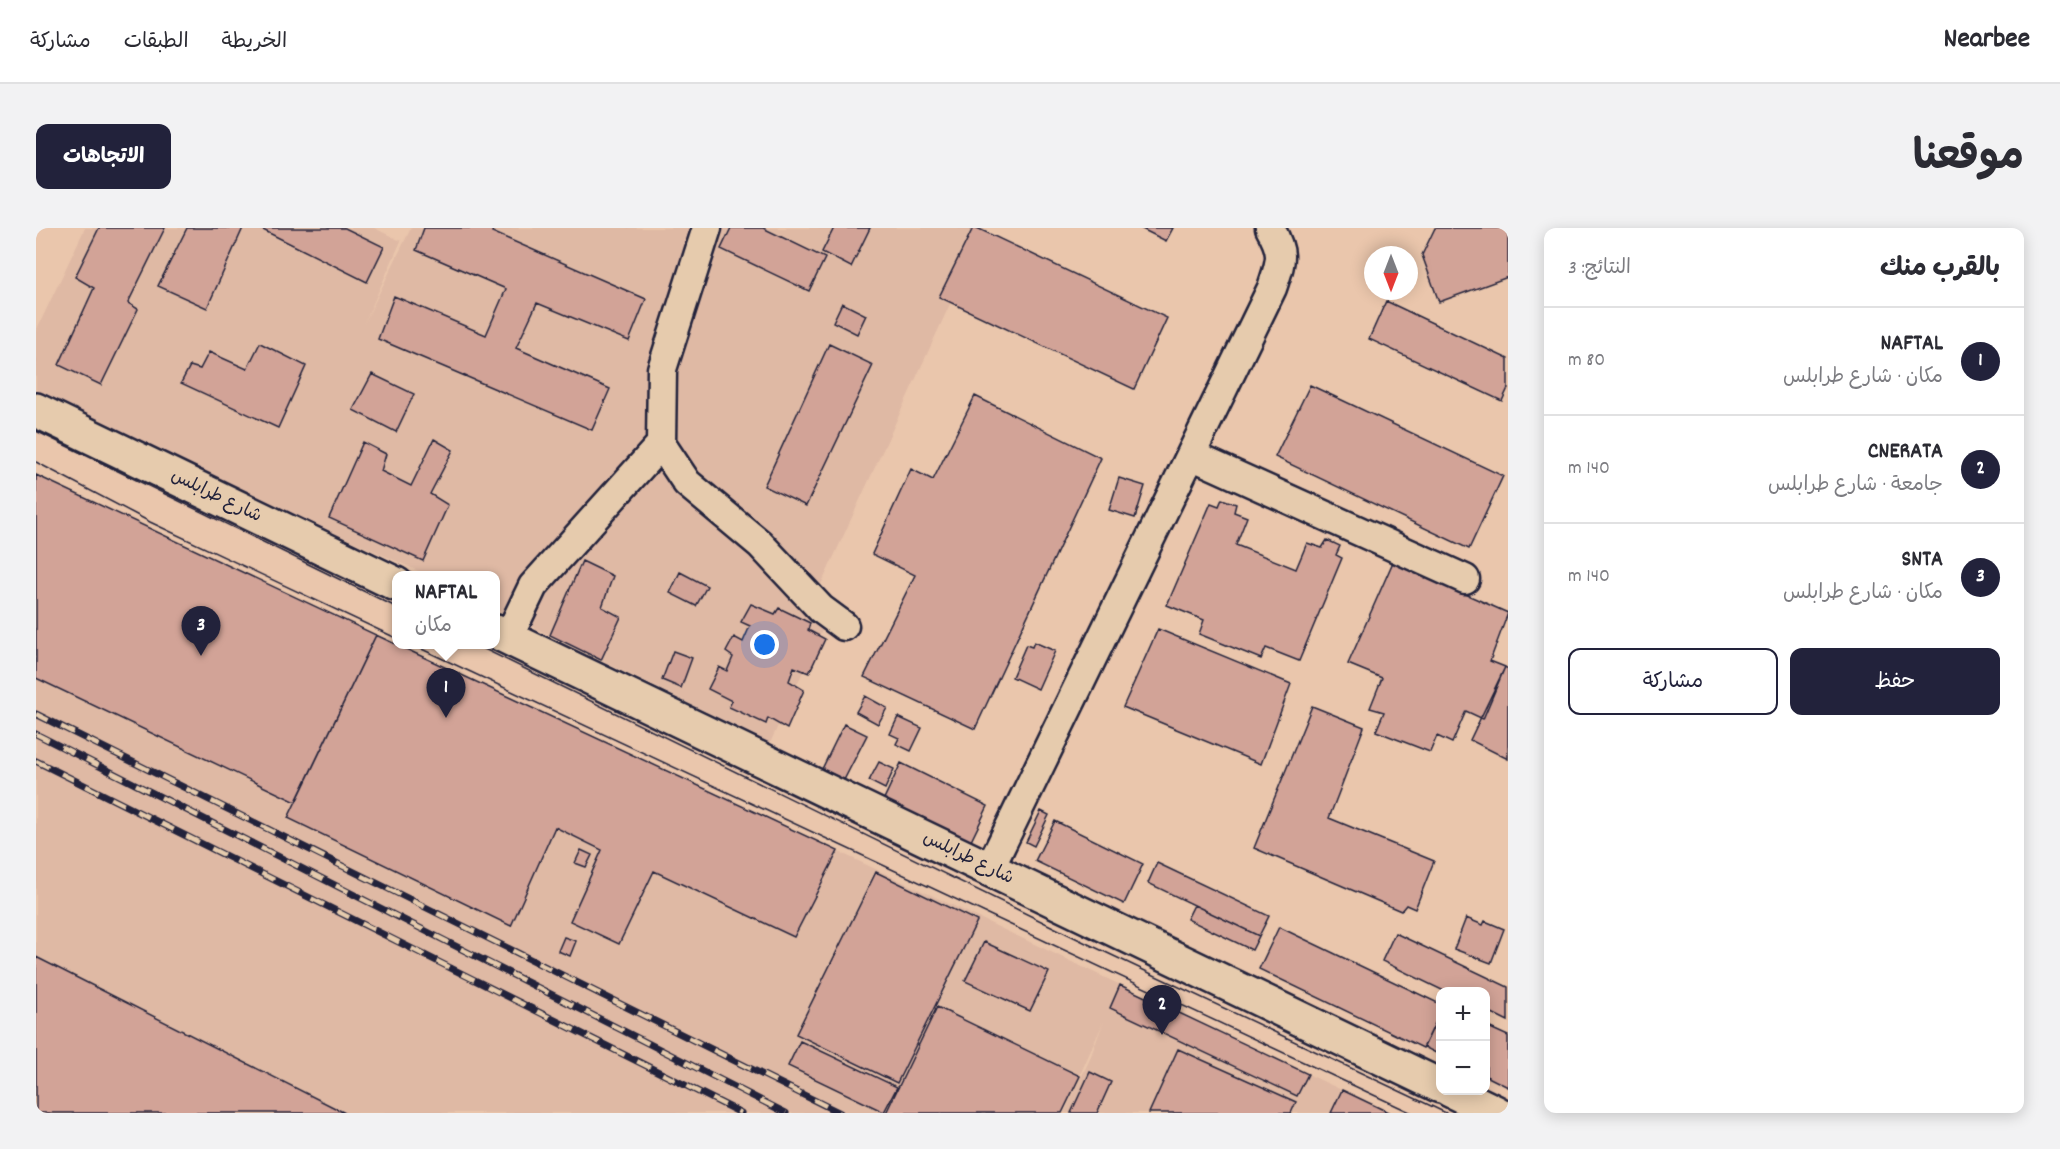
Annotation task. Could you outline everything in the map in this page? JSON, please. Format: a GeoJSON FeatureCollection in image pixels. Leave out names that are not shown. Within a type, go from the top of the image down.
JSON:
{"type":"FeatureCollection","features":[{"type":"Feature","properties":{"kind":"main road","name":"شارع طرابلس"},"geometry":{"type":"LineString","coordinates":[[36,410],[392,582]]}},
{"type":"Feature","properties":{"kind":"main road","name":"شارع طرابلس"},"geometry":{"type":"LineString","coordinates":[[502,635],[1436,1084]]}},
{"type":"Feature","properties":{"kind":"main road"},"geometry":{"type":"LineString","coordinates":[[1460,1095],[1497,1113]]}},
{"type":"Feature","properties":{"kind":"lane"},"geometry":{"type":"LineString","coordinates":[[707,228],[662,369],[660,444],[687,483],[760,544],[822,609],[844,626]]}},
{"type":"Feature","properties":{"kind":"lane"},"geometry":{"type":"LineString","coordinates":[[989,870],[1272,288],[1281,260],[1279,244],[1270,228]]}},
{"type":"Feature","properties":{"kind":"lane"},"geometry":{"type":"LineString","coordinates":[[502,635],[532,586],[660,444]]}},
{"type":"Feature","properties":{"kind":"lane"},"geometry":{"type":"LineString","coordinates":[[1191,454],[1465,579]]}},
{"type":"Feature","properties":{"kind":"shaded area"},"geometry":{"type":"Polygon","coordinates":[[[85,228],[374,228],[401,241],[364,324],[411,228],[985,228],[813,602],[831,611],[770,743],[500,611],[500,571],[418,571],[106,430],[36,395],[36,331],[85,228]]]}},
{"type":"Feature","properties":{"kind":"shaded area"},"geometry":{"type":"Polygon","coordinates":[[[36,475],[392,642],[392,649],[407,649],[1390,1113],[1064,1113],[1089,1061],[1103,1023],[1063,1113],[36,1113],[36,475]]]}},
{"type":"Feature","properties":{"kind":"building"},"geometry":{"type":"Polygon","coordinates":[[[99,228],[165,228],[128,303],[138,309],[101,385],[59,365],[94,288],[75,277],[99,228]]]}},
{"type":"Feature","properties":{"kind":"building"},"geometry":{"type":"Polygon","coordinates":[[[187,228],[243,228],[207,308],[158,286],[187,228]]]}},
{"type":"Feature","properties":{"kind":"building"},"geometry":{"type":"Polygon","coordinates":[[[259,228],[345,228],[384,247],[367,282],[259,228]]]}},
{"type":"Feature","properties":{"kind":"building"},"geometry":{"type":"Polygon","coordinates":[[[424,228],[494,228],[492,232],[646,299],[629,341],[537,303],[516,348],[610,389],[592,430],[378,339],[394,296],[486,335],[506,289],[416,250],[424,228]]]}},
{"type":"Feature","properties":{"kind":"building"},"geometry":{"type":"Polygon","coordinates":[[[731,228],[763,228],[825,258],[809,291],[721,249],[731,228]]]}},
{"type":"Feature","properties":{"kind":"building"},"geometry":{"type":"Polygon","coordinates":[[[834,228],[870,228],[851,267],[822,252],[834,228]]]}},
{"type":"Feature","properties":{"kind":"building"},"geometry":{"type":"Polygon","coordinates":[[[973,228],[1167,318],[1134,389],[939,297],[973,228]]]}},
{"type":"Feature","properties":{"kind":"building"},"geometry":{"type":"Polygon","coordinates":[[[1140,228],[1173,228],[1166,241],[1140,228]]]}},
{"type":"Feature","properties":{"kind":"building"},"geometry":{"type":"Polygon","coordinates":[[[1435,228],[1508,228],[1508,277],[1439,302],[1422,255],[1435,228]]]}},
{"type":"Feature","properties":{"kind":"building"},"geometry":{"type":"Polygon","coordinates":[[[1386,301],[1508,359],[1508,388],[1502,401],[1369,339],[1386,301]]]}},
{"type":"Feature","properties":{"kind":"building"},"geometry":{"type":"Polygon","coordinates":[[[842,303],[866,315],[857,334],[833,322],[842,303]]]}},
{"type":"Feature","properties":{"kind":"building"},"geometry":{"type":"Polygon","coordinates":[[[260,343],[306,366],[278,428],[181,383],[190,366],[200,369],[209,352],[247,369],[260,343]]]}},
{"type":"Feature","properties":{"kind":"building"},"geometry":{"type":"Polygon","coordinates":[[[829,344],[873,365],[806,506],[764,486],[829,344]]]}},
{"type":"Feature","properties":{"kind":"building"},"geometry":{"type":"Polygon","coordinates":[[[372,374],[414,394],[396,432],[353,410],[372,374]]]}},
{"type":"Feature","properties":{"kind":"building"},"geometry":{"type":"Polygon","coordinates":[[[1310,385],[1503,476],[1469,549],[1275,457],[1310,385]]]}},
{"type":"Feature","properties":{"kind":"building"},"geometry":{"type":"Polygon","coordinates":[[[975,396],[1101,458],[975,729],[864,677],[915,575],[872,554],[911,469],[933,480],[975,396]]]}},
{"type":"Feature","properties":{"kind":"building"},"geometry":{"type":"Polygon","coordinates":[[[434,439],[453,450],[430,494],[448,505],[423,561],[329,518],[363,442],[386,454],[381,471],[411,486],[434,439]]]}},
{"type":"Feature","properties":{"kind":"building"},"geometry":{"type":"Polygon","coordinates":[[[36,475],[376,635],[296,802],[36,678],[36,475]]]}},
{"type":"Feature","properties":{"kind":"building"},"geometry":{"type":"Polygon","coordinates":[[[1119,478],[1145,486],[1135,518],[1109,510],[1119,478]]]}},
{"type":"Feature","properties":{"kind":"building"},"geometry":{"type":"Polygon","coordinates":[[[1222,499],[1236,504],[1234,512],[1247,517],[1236,545],[1296,569],[1307,543],[1322,548],[1327,540],[1340,546],[1336,555],[1342,558],[1299,661],[1266,648],[1261,659],[1199,634],[1204,620],[1167,605],[1211,503],[1219,506],[1222,499]]]}},
{"type":"Feature","properties":{"kind":"building"},"geometry":{"type":"Polygon","coordinates":[[[582,561],[613,576],[602,607],[621,617],[601,660],[550,635],[582,561]]]}},
{"type":"Feature","properties":{"kind":"building"},"geometry":{"type":"Polygon","coordinates":[[[1393,562],[1508,613],[1490,661],[1505,667],[1483,719],[1466,711],[1452,743],[1437,736],[1430,752],[1376,731],[1384,712],[1370,708],[1382,678],[1348,664],[1393,562]]]}},
{"type":"Feature","properties":{"kind":"building"},"geometry":{"type":"Polygon","coordinates":[[[680,572],[707,586],[696,606],[670,593],[680,572]]]}},
{"type":"Feature","properties":{"kind":"building"},"geometry":{"type":"Polygon","coordinates":[[[751,604],[775,614],[779,608],[810,623],[808,630],[825,639],[809,673],[794,667],[789,681],[804,690],[787,729],[768,718],[766,724],[729,707],[732,701],[708,689],[719,667],[727,671],[733,657],[726,652],[734,637],[743,642],[750,626],[741,622],[751,604]]]}},
{"type":"Feature","properties":{"kind":"building"},"geometry":{"type":"Polygon","coordinates":[[[1158,629],[1291,684],[1261,764],[1123,707],[1158,629]]]}},
{"type":"Feature","properties":{"kind":"building"},"geometry":{"type":"Polygon","coordinates":[[[376,635],[392,642],[392,649],[406,649],[838,851],[794,937],[654,871],[619,944],[570,921],[602,850],[555,827],[511,926],[288,818],[376,635]]]}},
{"type":"Feature","properties":{"kind":"building"},"geometry":{"type":"Polygon","coordinates":[[[1034,642],[1055,651],[1038,689],[1012,677],[1026,645],[1032,647],[1034,642]]]}},
{"type":"Feature","properties":{"kind":"building"},"geometry":{"type":"Polygon","coordinates":[[[673,651],[692,658],[681,688],[662,680],[673,651]]]}},
{"type":"Feature","properties":{"kind":"building"},"geometry":{"type":"Polygon","coordinates":[[[1505,667],[1508,669],[1508,759],[1470,740],[1505,667]]]}},
{"type":"Feature","properties":{"kind":"building"},"geometry":{"type":"Polygon","coordinates":[[[865,696],[887,708],[878,724],[856,712],[865,696]]]}},
{"type":"Feature","properties":{"kind":"building"},"geometry":{"type":"Polygon","coordinates":[[[1312,706],[1364,727],[1329,818],[1434,861],[1415,909],[1406,905],[1401,911],[1254,848],[1312,706]]]}},
{"type":"Feature","properties":{"kind":"building"},"geometry":{"type":"Polygon","coordinates":[[[898,717],[922,728],[911,751],[896,744],[899,738],[890,734],[898,717]]]}},
{"type":"Feature","properties":{"kind":"building"},"geometry":{"type":"Polygon","coordinates":[[[844,724],[867,735],[844,780],[822,769],[844,724]]]}},
{"type":"Feature","properties":{"kind":"building"},"geometry":{"type":"Polygon","coordinates":[[[879,762],[894,769],[885,789],[869,781],[879,762]]]}},
{"type":"Feature","properties":{"kind":"building"},"geometry":{"type":"Polygon","coordinates":[[[901,763],[988,806],[970,843],[883,801],[901,763]]]}},
{"type":"Feature","properties":{"kind":"building"},"geometry":{"type":"Polygon","coordinates":[[[1041,811],[1049,815],[1034,846],[1026,842],[1041,811]]]}},
{"type":"Feature","properties":{"kind":"building"},"geometry":{"type":"Polygon","coordinates":[[[1055,821],[1143,864],[1124,904],[1035,861],[1055,821]]]}},
{"type":"Feature","properties":{"kind":"building"},"geometry":{"type":"Polygon","coordinates":[[[581,850],[592,855],[586,867],[575,863],[581,850]]]}},
{"type":"Feature","properties":{"kind":"building"},"geometry":{"type":"Polygon","coordinates":[[[1157,863],[1269,916],[1259,936],[1148,883],[1157,863]]]}},
{"type":"Feature","properties":{"kind":"building"},"geometry":{"type":"Polygon","coordinates":[[[876,872],[977,921],[897,1083],[796,1034],[876,872]]]}},
{"type":"Feature","properties":{"kind":"building"},"geometry":{"type":"Polygon","coordinates":[[[1194,905],[1259,936],[1252,950],[1187,919],[1194,905]]]}},
{"type":"Feature","properties":{"kind":"building"},"geometry":{"type":"Polygon","coordinates":[[[1466,918],[1483,925],[1485,921],[1504,929],[1491,963],[1454,949],[1466,918]]]}},
{"type":"Feature","properties":{"kind":"building"},"geometry":{"type":"Polygon","coordinates":[[[1279,927],[1436,1002],[1436,1021],[1423,1048],[1259,969],[1279,927]]]}},
{"type":"Feature","properties":{"kind":"building"},"geometry":{"type":"Polygon","coordinates":[[[1395,933],[1508,987],[1508,1021],[1490,1012],[1490,987],[1436,987],[1382,961],[1395,933]]]}},
{"type":"Feature","properties":{"kind":"building"},"geometry":{"type":"Polygon","coordinates":[[[564,937],[576,941],[570,956],[558,951],[564,937]]]}},
{"type":"Feature","properties":{"kind":"building"},"geometry":{"type":"Polygon","coordinates":[[[984,942],[1049,972],[1030,1011],[965,981],[984,942]]]}},
{"type":"Feature","properties":{"kind":"building"},"geometry":{"type":"Polygon","coordinates":[[[36,957],[345,1113],[36,1113],[36,957]]]}},
{"type":"Feature","properties":{"kind":"building"},"geometry":{"type":"Polygon","coordinates":[[[1120,985],[1308,1074],[1297,1096],[1110,1008],[1120,985]]]}},
{"type":"Feature","properties":{"kind":"building"},"geometry":{"type":"Polygon","coordinates":[[[937,1007],[1080,1076],[1062,1113],[886,1113],[937,1007]]]}},
{"type":"Feature","properties":{"kind":"building"},"geometry":{"type":"Polygon","coordinates":[[[1436,1022],[1436,1053],[1424,1047],[1436,1022]]]}},
{"type":"Feature","properties":{"kind":"building"},"geometry":{"type":"Polygon","coordinates":[[[1490,1028],[1508,1036],[1508,1087],[1490,1078],[1490,1028]]]}},
{"type":"Feature","properties":{"kind":"building"},"geometry":{"type":"Polygon","coordinates":[[[800,1041],[897,1087],[884,1112],[788,1066],[800,1041]]]}},
{"type":"Feature","properties":{"kind":"building"},"geometry":{"type":"Polygon","coordinates":[[[1178,1049],[1296,1102],[1291,1113],[1149,1113],[1178,1049]]]}},
{"type":"Feature","properties":{"kind":"building"},"geometry":{"type":"Polygon","coordinates":[[[1090,1072],[1111,1082],[1097,1113],[1071,1113],[1090,1072]]]}},
{"type":"Feature","properties":{"kind":"building"},"geometry":{"type":"Polygon","coordinates":[[[1342,1090],[1390,1113],[1331,1113],[1342,1090]]]}},
{"type":"Feature","properties":{"kind":"tram line"},"geometry":{"type":"LineString","coordinates":[[36,431],[392,605]]}},
{"type":"Feature","properties":{"kind":"tram line"},"geometry":{"type":"LineString","coordinates":[[36,462],[150,522],[392,636]]}},
{"type":"Feature","properties":{"kind":"tram line"},"geometry":{"type":"LineString","coordinates":[[422,649],[1412,1113]]}},
{"type":"Feature","properties":{"kind":"tram line"},"geometry":{"type":"LineString","coordinates":[[484,649],[1084,942],[1446,1113]]}},
{"type":"Feature","properties":{"kind":"railway"},"geometry":{"type":"LineString","coordinates":[[36,714],[840,1113]]}},
{"type":"Feature","properties":{"kind":"railway"},"geometry":{"type":"LineString","coordinates":[[36,734],[786,1113]]}},
{"type":"Feature","properties":{"kind":"railway"},"geometry":{"type":"LineString","coordinates":[[36,761],[741,1113]]}},
{"type":"Feature","properties":{"kind":"place","name":"SNTA"},"geometry":{"type":"Point","coordinates":[201,656]}},
{"type":"Feature","properties":{"kind":"place","name":"NAFTAL"},"geometry":{"type":"Point","coordinates":[446,718]}},
{"type":"Feature","properties":{"kind":"place","name":"CNERATA"},"geometry":{"type":"Point","coordinates":[1162,1035]}}]}
